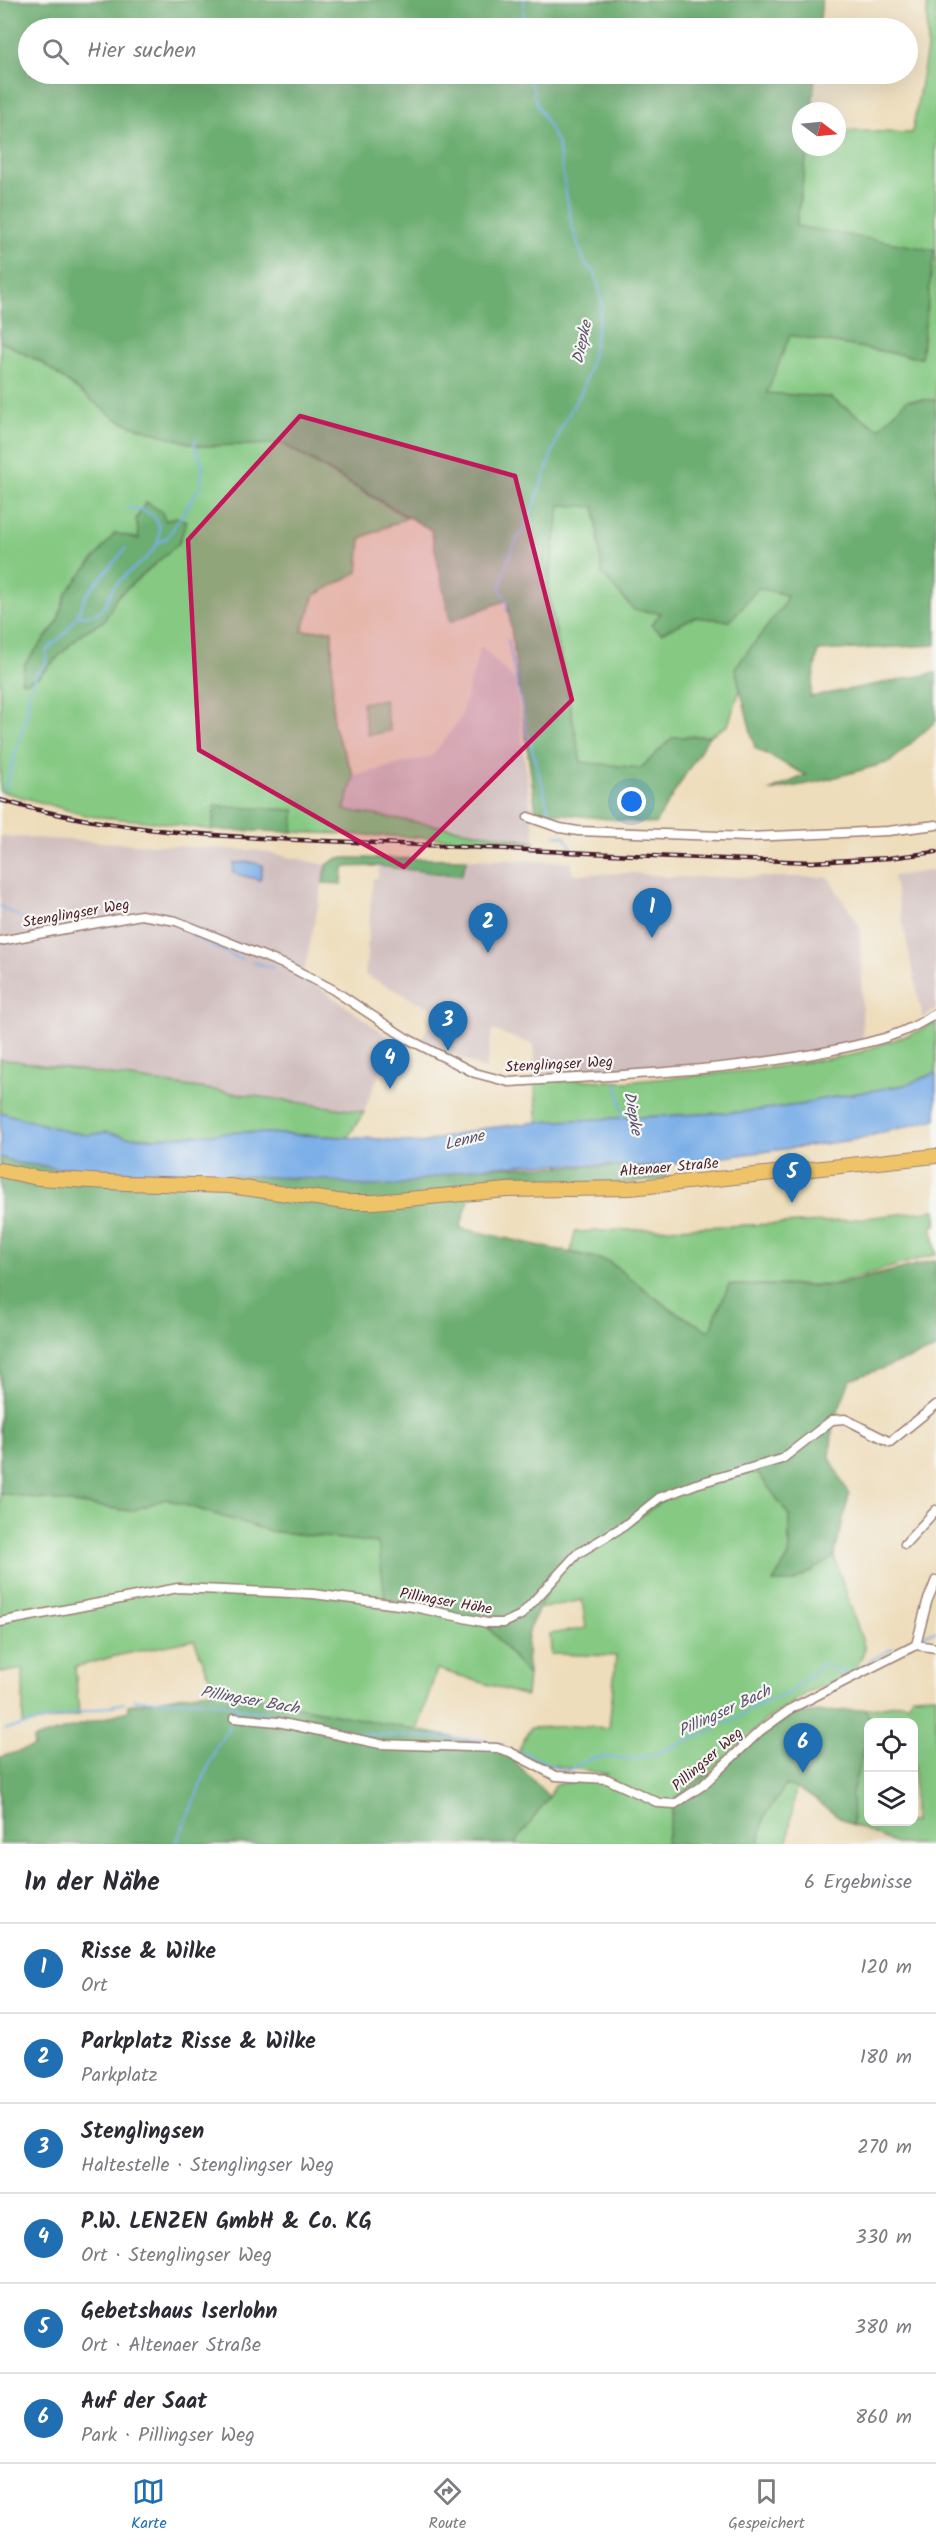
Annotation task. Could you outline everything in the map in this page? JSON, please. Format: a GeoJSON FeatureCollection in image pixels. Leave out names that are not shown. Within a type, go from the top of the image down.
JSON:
{"type":"FeatureCollection","features":[{"type":"Feature","properties":{"kind":"main road","name":"Altenaer Straße"},"geometry":{"type":"LineString","coordinates":[[0,1170],[60,1179],[229,1186],[345,1202],[405,1201],[485,1191],[630,1188],[936,1156]]}},
{"type":"Feature","properties":{"kind":"street"},"geometry":{"type":"LineString","coordinates":[[528,817],[560,828],[578,831],[716,837],[888,831],[936,825]]}},
{"type":"Feature","properties":{"kind":"street","name":"Stenglingser Weg"},"geometry":{"type":"LineString","coordinates":[[0,941],[141,915],[176,921],[288,966],[332,989],[406,1038],[475,1073],[509,1082],[742,1066],[801,1057],[866,1043],[902,1032],[936,1012]]}},
{"type":"Feature","properties":{"kind":"street"},"geometry":{"type":"LineString","coordinates":[[886,1452],[890,1442],[936,1405]]}},
{"type":"Feature","properties":{"kind":"street","name":"Pillingser Höhe"},"geometry":{"type":"LineString","coordinates":[[0,1622],[178,1588],[313,1594],[414,1607],[487,1623],[504,1623],[521,1615],[577,1554],[624,1526],[658,1498],[696,1484],[776,1461],[792,1453],[819,1428],[832,1420],[845,1419],[890,1442]]}},
{"type":"Feature","properties":{"kind":"street"},"geometry":{"type":"LineString","coordinates":[[905,1544],[936,1510]]}},
{"type":"Feature","properties":{"kind":"street"},"geometry":{"type":"LineString","coordinates":[[936,1580],[931,1603],[916,1645],[936,1648]]}},
{"type":"Feature","properties":{"kind":"street","name":"Pillingser Weg"},"geometry":{"type":"LineString","coordinates":[[234,1718],[278,1722],[380,1744],[496,1748],[510,1752],[556,1776],[607,1779],[658,1803],[672,1804],[690,1795],[760,1731],[792,1708],[916,1645]]}},
{"type":"Feature","properties":{"kind":"highlighted area"},"geometry":{"type":"Polygon","coordinates":[[[300,416],[515,476],[572,700],[404,867],[199,750],[188,540],[300,416]]]}},
{"type":"Feature","properties":{"kind":"shaded area"},"geometry":{"type":"Polygon","coordinates":[[[481,646],[515,681],[535,842],[344,810],[354,776],[432,756],[460,719],[481,646]]]}},
{"type":"Feature","properties":{"kind":"shaded area"},"geometry":{"type":"Polygon","coordinates":[[[0,836],[261,851],[327,865],[303,976],[392,1039],[364,1112],[0,1059],[0,836]]]}},
{"type":"Feature","properties":{"kind":"shaded area"},"geometry":{"type":"Polygon","coordinates":[[[468,859],[572,862],[572,874],[634,873],[668,877],[828,877],[860,927],[863,1044],[804,1056],[535,1077],[534,1045],[492,1030],[486,1070],[422,1039],[436,1011],[365,975],[373,878],[378,878],[379,866],[461,877],[468,859]]]}},
{"type":"Feature","properties":{"kind":"shaded area"},"geometry":{"type":"Polygon","coordinates":[[[936,870],[936,1009],[923,1019],[893,876],[936,870]]]}},
{"type":"Feature","properties":{"kind":"green space"},"geometry":{"type":"Polygon","coordinates":[[[0,0],[822,0],[820,18],[18,18],[18,84],[814,84],[813,102],[792,102],[792,156],[807,156],[796,226],[934,250],[921,358],[790,335],[767,393],[829,397],[879,429],[907,400],[936,400],[936,645],[818,651],[810,697],[936,673],[936,721],[890,762],[818,782],[769,791],[806,775],[755,748],[735,668],[783,606],[787,595],[758,588],[730,621],[695,617],[661,633],[651,625],[661,613],[634,610],[602,574],[595,507],[560,505],[548,590],[581,762],[641,768],[673,737],[709,736],[655,824],[536,811],[507,600],[450,622],[431,530],[283,444],[199,446],[130,425],[115,418],[41,362],[0,341],[0,0]]]}},
{"type":"Feature","properties":{"kind":"green space"},"geometry":{"type":"Polygon","coordinates":[[[927,0],[936,0],[936,400],[907,400],[879,429],[829,397],[766,394],[789,335],[920,358],[934,250],[796,227],[807,156],[846,156],[846,130],[912,133],[927,49],[927,0]]]}},
{"type":"Feature","properties":{"kind":"green space"},"geometry":{"type":"Polygon","coordinates":[[[0,341],[41,362],[115,418],[130,425],[199,446],[283,444],[407,518],[361,538],[358,572],[315,595],[302,631],[332,630],[333,726],[354,776],[344,810],[535,842],[293,832],[294,810],[215,807],[212,830],[89,816],[0,791],[0,341]],[[140,539],[57,623],[25,664],[38,677],[82,633],[104,621],[117,597],[179,543],[140,539]]]}},
{"type":"Feature","properties":{"kind":"green space"},"geometry":{"type":"Polygon","coordinates":[[[146,502],[161,511],[166,521],[175,517],[187,521],[179,543],[117,597],[104,621],[82,633],[38,677],[27,682],[21,681],[25,664],[57,623],[66,593],[115,533],[139,539],[136,519],[146,502]]]}},
{"type":"Feature","properties":{"kind":"green space"},"geometry":{"type":"Polygon","coordinates":[[[559,505],[595,506],[603,574],[695,617],[730,621],[758,588],[788,595],[783,606],[735,668],[740,690],[728,725],[709,736],[673,737],[641,768],[581,763],[548,590],[559,505]]]}},
{"type":"Feature","properties":{"kind":"green space"},"geometry":{"type":"Polygon","coordinates":[[[384,699],[390,731],[368,735],[362,703],[384,699]]]}},
{"type":"Feature","properties":{"kind":"green space"},"geometry":{"type":"Polygon","coordinates":[[[215,806],[294,810],[293,832],[212,830],[215,806]]]}},
{"type":"Feature","properties":{"kind":"green space"},"geometry":{"type":"Polygon","coordinates":[[[338,858],[467,859],[461,876],[379,866],[343,867],[342,884],[323,883],[327,865],[338,858]]]}},
{"type":"Feature","properties":{"kind":"green space"},"geometry":{"type":"Polygon","coordinates":[[[936,1021],[936,1073],[905,1085],[812,1101],[806,1104],[744,1112],[538,1122],[534,1077],[625,1082],[756,1070],[852,1055],[922,1030],[936,1021]]]}},
{"type":"Feature","properties":{"kind":"green space"},"geometry":{"type":"Polygon","coordinates":[[[0,1059],[364,1112],[348,1137],[243,1132],[152,1138],[126,1137],[107,1132],[88,1135],[69,1132],[0,1112],[0,1059]]]}},
{"type":"Feature","properties":{"kind":"green space"},"geometry":{"type":"Polygon","coordinates":[[[0,1157],[18,1163],[110,1174],[142,1172],[322,1179],[364,1186],[397,1185],[480,1167],[655,1166],[669,1179],[621,1184],[473,1187],[460,1228],[608,1261],[670,1309],[709,1331],[729,1285],[833,1286],[936,1260],[936,1349],[850,1380],[833,1424],[830,1458],[849,1495],[834,1557],[793,1582],[773,1582],[789,1556],[789,1515],[758,1473],[748,1473],[675,1491],[624,1529],[558,1571],[531,1624],[527,1641],[528,1675],[487,1626],[385,1598],[378,1543],[270,1531],[166,1499],[131,1511],[0,1493],[0,1157]]]}},
{"type":"Feature","properties":{"kind":"green space"},"geometry":{"type":"Polygon","coordinates":[[[936,1210],[936,1225],[932,1226],[936,1254],[831,1285],[729,1285],[709,1332],[670,1309],[608,1261],[571,1252],[575,1232],[828,1222],[936,1210]]]}},
{"type":"Feature","properties":{"kind":"green space"},"geometry":{"type":"Polygon","coordinates":[[[748,1473],[758,1473],[789,1514],[789,1556],[773,1582],[793,1582],[834,1557],[865,1649],[854,1673],[810,1691],[767,1719],[721,1761],[675,1798],[666,1844],[515,1844],[555,1785],[608,1774],[514,1759],[530,1728],[572,1726],[609,1728],[616,1656],[551,1654],[550,1634],[586,1628],[582,1600],[538,1609],[558,1571],[624,1529],[662,1497],[748,1473]]]}},
{"type":"Feature","properties":{"kind":"green space"},"geometry":{"type":"Polygon","coordinates":[[[0,1493],[130,1511],[165,1499],[270,1531],[378,1543],[487,1626],[528,1675],[526,1696],[437,1669],[417,1731],[215,1690],[194,1640],[75,1667],[79,1715],[23,1725],[23,1669],[0,1673],[0,1493]]]}},
{"type":"Feature","properties":{"kind":"green space"},"geometry":{"type":"Polygon","coordinates":[[[215,1690],[501,1747],[549,1797],[515,1844],[0,1844],[0,1757],[34,1747],[33,1739],[128,1711],[128,1705],[215,1690]]]}},
{"type":"Feature","properties":{"kind":"green space"},"geometry":{"type":"Polygon","coordinates":[[[936,1695],[936,1844],[898,1844],[853,1825],[812,1792],[733,1766],[762,1735],[782,1721],[806,1716],[869,1718],[866,1709],[901,1703],[909,1704],[912,1696],[936,1695]]]}},
{"type":"Feature","properties":{"kind":"green space"},"geometry":{"type":"Polygon","coordinates":[[[866,1709],[869,1718],[864,1718],[864,1748],[852,1793],[853,1825],[812,1797],[786,1785],[764,1817],[759,1844],[666,1844],[675,1798],[793,1714],[866,1709]]]}},
{"type":"Feature","properties":{"kind":"green space"},"geometry":{"type":"Polygon","coordinates":[[[786,1785],[796,1788],[787,1844],[759,1844],[764,1817],[786,1785]]]}},
{"type":"Feature","properties":{"kind":"water"},"geometry":{"type":"Polygon","coordinates":[[[250,862],[263,865],[260,880],[233,873],[234,863],[250,862]]]}},
{"type":"Feature","properties":{"kind":"water","name":"Lenne"},"geometry":{"type":"Polygon","coordinates":[[[936,1073],[936,1119],[853,1140],[655,1166],[532,1164],[480,1167],[397,1185],[364,1186],[322,1179],[142,1172],[110,1174],[18,1163],[0,1157],[0,1112],[69,1132],[88,1135],[107,1132],[126,1137],[152,1138],[243,1132],[422,1143],[480,1129],[538,1122],[744,1112],[806,1104],[812,1101],[905,1085],[936,1073]]]}},
{"type":"Feature","properties":{"kind":"waterway","name":"Diepke"},"geometry":{"type":"LineString","coordinates":[[523,18],[524,0]]}},
{"type":"Feature","properties":{"kind":"waterway","name":"Diepke"},"geometry":{"type":"LineString","coordinates":[[507,611],[507,601],[500,589],[509,556],[532,511],[562,425],[582,391],[590,367],[602,303],[595,272],[585,264],[571,223],[558,144],[537,104],[531,84]]}},
{"type":"Feature","properties":{"kind":"waterway"},"geometry":{"type":"LineString","coordinates":[[157,543],[167,538],[201,485],[203,466],[194,444],[197,439]]}},
{"type":"Feature","properties":{"kind":"waterway"},"geometry":{"type":"LineString","coordinates":[[79,616],[99,613],[114,587],[156,546],[159,527],[154,517],[146,512],[126,507]]}},
{"type":"Feature","properties":{"kind":"waterway"},"geometry":{"type":"LineString","coordinates":[[5,789],[28,709],[28,697],[35,675],[46,663],[47,650],[67,631],[77,616],[86,595],[126,548]]}},
{"type":"Feature","properties":{"kind":"waterway","name":"Diepke"},"geometry":{"type":"LineString","coordinates":[[508,640],[526,727],[550,814]]}},
{"type":"Feature","properties":{"kind":"waterway","name":"Diepke"},"geometry":{"type":"LineString","coordinates":[[554,835],[564,836],[572,848]]}},
{"type":"Feature","properties":{"kind":"waterway"},"geometry":{"type":"LineString","coordinates":[[0,906],[39,928]]}},
{"type":"Feature","properties":{"kind":"waterway"},"geometry":{"type":"LineString","coordinates":[[191,935],[209,944]]}},
{"type":"Feature","properties":{"kind":"waterway"},"geometry":{"type":"LineString","coordinates":[[211,946],[241,959]]}},
{"type":"Feature","properties":{"kind":"waterway"},"geometry":{"type":"LineString","coordinates":[[252,962],[273,968]]}},
{"type":"Feature","properties":{"kind":"waterway","name":"Diepke"},"geometry":{"type":"LineString","coordinates":[[617,1083],[624,1122]]}},
{"type":"Feature","properties":{"kind":"waterway","name":"Pillingser Bach"},"geometry":{"type":"LineString","coordinates":[[922,1635],[936,1631]]}},
{"type":"Feature","properties":{"kind":"waterway","name":"Pillingser Bach"},"geometry":{"type":"LineString","coordinates":[[521,1751],[565,1772],[595,1757],[633,1759],[654,1754],[712,1731],[720,1721],[730,1723],[754,1707],[789,1693],[824,1663],[838,1671],[850,1673],[893,1648]]}},
{"type":"Feature","properties":{"kind":"waterway","name":"Pillingser Bach"},"geometry":{"type":"LineString","coordinates":[[134,1700],[209,1701],[362,1734],[483,1740],[504,1745]]}},
{"type":"Feature","properties":{"kind":"waterway","name":"Pillingser Bach"},"geometry":{"type":"LineString","coordinates":[[6,1729],[124,1703]]}},
{"type":"Feature","properties":{"kind":"waterway","name":"Pillingser Bach"},"geometry":{"type":"LineString","coordinates":[[235,1714],[238,1707]]}},
{"type":"Feature","properties":{"kind":"waterway"},"geometry":{"type":"LineString","coordinates":[[176,1844],[216,1748],[230,1725]]}},
{"type":"Feature","properties":{"kind":"railway"},"geometry":{"type":"LineString","coordinates":[[0,800],[50,813],[99,822],[198,834],[248,837],[812,862],[889,858],[936,852]]}},
{"type":"Feature","properties":{"kind":"place","name":"Risse & Wilke"},"geometry":{"type":"Point","coordinates":[652,938]}},
{"type":"Feature","properties":{"kind":"place","name":"Parkplatz Risse & Wilke"},"geometry":{"type":"Point","coordinates":[488,953]}},
{"type":"Feature","properties":{"kind":"place","name":"Stenglingsen"},"geometry":{"type":"Point","coordinates":[448,1051]}},
{"type":"Feature","properties":{"kind":"place","name":"P.W. LENZEN GmbH & Co. KG"},"geometry":{"type":"Point","coordinates":[390,1089]}},
{"type":"Feature","properties":{"kind":"place","name":"Gebetshaus Iserlohn"},"geometry":{"type":"Point","coordinates":[792,1203]}},
{"type":"Feature","properties":{"kind":"place","name":"Auf der Saat"},"geometry":{"type":"Point","coordinates":[803,1773]}}]}
